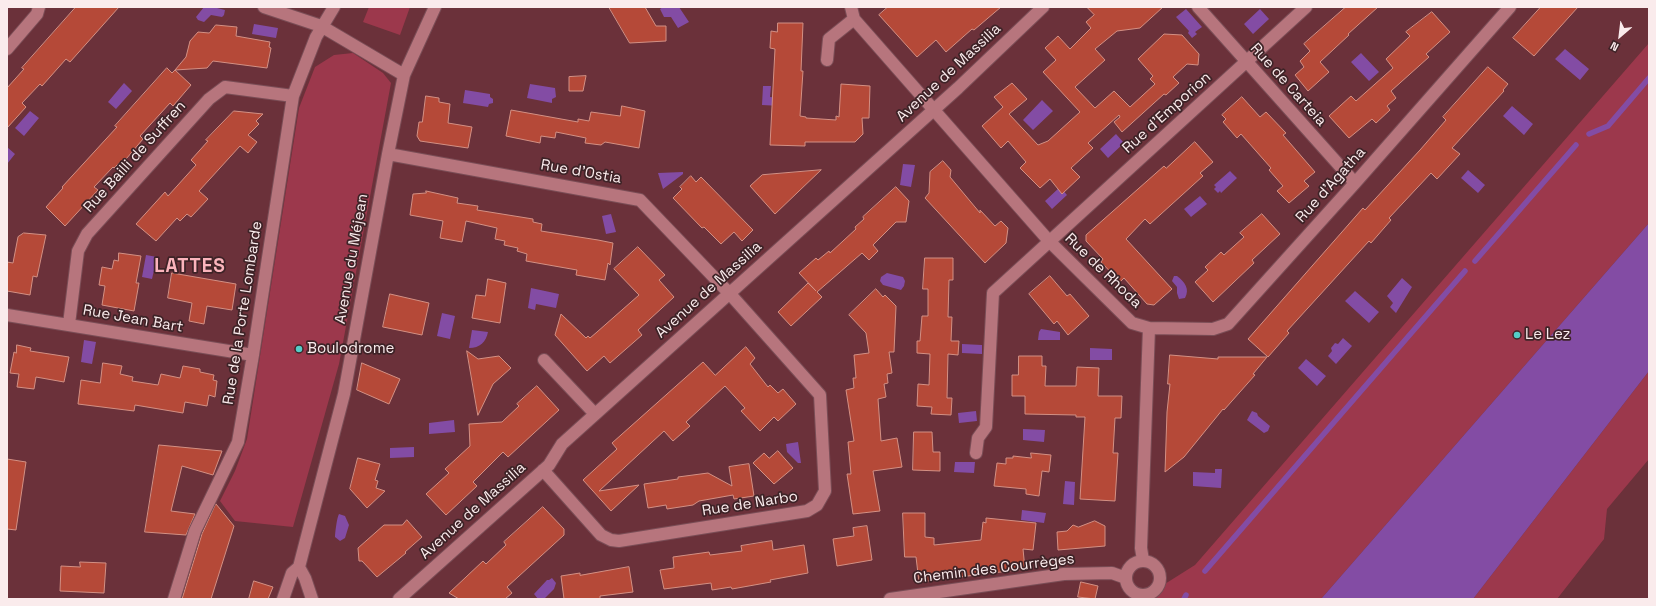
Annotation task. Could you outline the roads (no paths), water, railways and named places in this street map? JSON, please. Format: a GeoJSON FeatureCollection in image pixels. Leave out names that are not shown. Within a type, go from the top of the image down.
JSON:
{"type":"FeatureCollection","features":[{"type":"Feature","properties":{"kind":"street"},"geometry":{"type":"LineString","coordinates":[[7,49],[38,14],[39,7]]}},
{"type":"Feature","properties":{"kind":"street"},"geometry":{"type":"LineString","coordinates":[[264,7],[321,26],[404,75]]}},
{"type":"Feature","properties":{"kind":"street","name":"Rue de la Porte Lombarde"},"geometry":{"type":"LineString","coordinates":[[174,599],[196,531],[238,442],[293,96],[321,26],[334,7]]}},
{"type":"Feature","properties":{"kind":"street","name":"Avenue du Méjean"},"geometry":{"type":"LineString","coordinates":[[284,599],[292,573],[299,567],[344,394],[404,75],[435,7]]}},
{"type":"Feature","properties":{"kind":"street","name":"Avenue de Massilia"},"geometry":{"type":"LineString","coordinates":[[399,599],[550,465],[562,444],[934,109],[1043,7]]}},
{"type":"Feature","properties":{"kind":"street","name":"Rue de Carteia"},"geometry":{"type":"LineString","coordinates":[[1198,7],[1246,63],[1355,183]]}},
{"type":"Feature","properties":{"kind":"street","name":"Rue d'Emporion"},"geometry":{"type":"LineString","coordinates":[[976,452],[978,438],[986,427],[993,293],[1049,240],[1306,7]]}},
{"type":"Feature","properties":{"kind":"street","name":"Rue d'Agatha"},"geometry":{"type":"LineString","coordinates":[[1149,328],[1213,329],[1228,324],[1510,7]]}},
{"type":"Feature","properties":{"kind":"street"},"geometry":{"type":"LineString","coordinates":[[827,60],[829,39],[852,13]]}},
{"type":"Feature","properties":{"kind":"street","name":"Rue de Rhoda"},"geometry":{"type":"LineString","coordinates":[[852,13],[1049,240],[1132,323],[1149,328],[1141,540],[1143,560]]}},
{"type":"Feature","properties":{"kind":"street","name":"Rue Bailli de Suffren"},"geometry":{"type":"LineString","coordinates":[[69,324],[78,251],[87,234],[209,99],[225,87],[293,96]]}},
{"type":"Feature","properties":{"kind":"street","name":"Rue d'Ostia"},"geometry":{"type":"LineString","coordinates":[[388,154],[640,200],[730,294]]}},
{"type":"Feature","properties":{"kind":"street","name":"Rue de Narbo"},"geometry":{"type":"LineString","coordinates":[[543,470],[601,536],[611,540],[619,541],[807,511],[817,505],[825,491],[820,395],[730,294]]}},
{"type":"Feature","properties":{"kind":"street","name":"Rue Jean Bart"},"geometry":{"type":"LineString","coordinates":[[7,315],[253,355]]}},
{"type":"Feature","properties":{"kind":"street"},"geometry":{"type":"LineString","coordinates":[[544,360],[595,414]]}},
{"type":"Feature","properties":{"kind":"street"},"geometry":{"type":"LineString","coordinates":[[1143,560],[1153,563],[1159,571],[1160,582],[1154,591],[1142,597],[1133,592],[1127,583],[1126,578],[1129,568],[1138,561],[1143,560]]}},
{"type":"Feature","properties":{"kind":"street"},"geometry":{"type":"LineString","coordinates":[[299,567],[305,578],[312,599]]}},
{"type":"Feature","properties":{"kind":"street","name":"Chemin des Courrèges"},"geometry":{"type":"LineString","coordinates":[[890,599],[1064,574],[1112,573],[1126,578]]}},
{"type":"Feature","properties":{"kind":"waterway"},"geometry":{"type":"LineString","coordinates":[[1589,134],[1608,126],[1649,78]]}},
{"type":"Feature","properties":{"kind":"waterway"},"geometry":{"type":"LineString","coordinates":[[1475,261],[1576,145]]}},
{"type":"Feature","properties":{"kind":"waterway"},"geometry":{"type":"LineString","coordinates":[[1205,571],[1465,271]]}},
{"type":"Feature","properties":{"kind":"waterway"},"geometry":{"type":"LineString","coordinates":[[1184,599],[1186,595]]}},
{"type":"Feature","properties":{"kind":"place","name":"Le Lez"},"geometry":{"type":"Point","coordinates":[1517,335]}},
{"type":"Feature","properties":{"kind":"place","name":"Boulodrome"},"geometry":{"type":"Point","coordinates":[299,349]}},
{"type":"Feature","properties":{"kind":"district","name":"LATTES"},"geometry":{"type":"Point","coordinates":[190,267]}}]}
